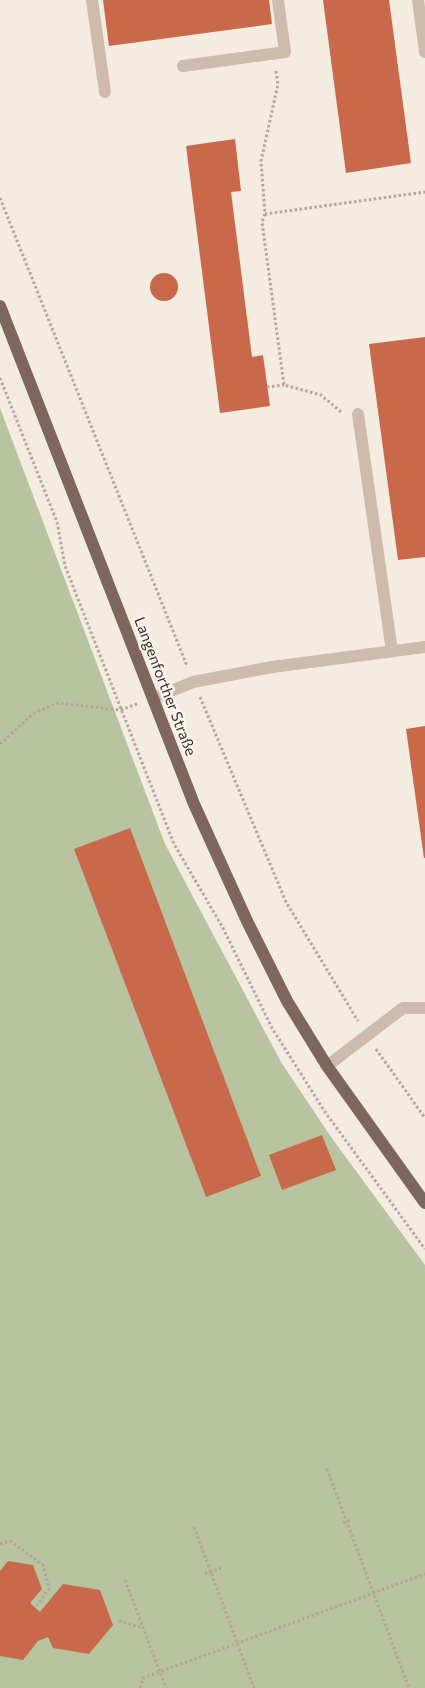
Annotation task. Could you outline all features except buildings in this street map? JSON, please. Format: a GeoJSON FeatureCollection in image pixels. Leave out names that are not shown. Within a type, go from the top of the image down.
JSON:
{"type":"FeatureCollection","features":[{"type":"Feature","properties":{"kind":"main road","name":"Langenforther Straße"},"geometry":{"type":"LineString","coordinates":[[0,306],[194,804],[247,921],[287,1001],[328,1066],[425,1203]]}},
{"type":"Feature","properties":{"kind":"street"},"geometry":{"type":"LineString","coordinates":[[92,0],[105,92]]}},
{"type":"Feature","properties":{"kind":"street"},"geometry":{"type":"LineString","coordinates":[[183,66],[285,52],[278,0]]}},
{"type":"Feature","properties":{"kind":"street"},"geometry":{"type":"LineString","coordinates":[[418,0],[425,52]]}},
{"type":"Feature","properties":{"kind":"street"},"geometry":{"type":"LineString","coordinates":[[358,414],[392,651]]}},
{"type":"Feature","properties":{"kind":"street"},"geometry":{"type":"LineString","coordinates":[[154,698],[193,682],[272,667],[425,647]]}},
{"type":"Feature","properties":{"kind":"street"},"geometry":{"type":"LineString","coordinates":[[328,1066],[403,1008],[425,1008]]}},
{"type":"Feature","properties":{"kind":"path"},"geometry":{"type":"LineString","coordinates":[[273,53],[278,84],[261,161],[265,214],[262,222],[284,385]]}},
{"type":"Feature","properties":{"kind":"path"},"geometry":{"type":"LineString","coordinates":[[265,214],[425,192]]}},
{"type":"Feature","properties":{"kind":"path"},"geometry":{"type":"LineString","coordinates":[[0,198],[193,682],[286,902],[367,1036],[425,1118]]}},
{"type":"Feature","properties":{"kind":"path"},"geometry":{"type":"LineString","coordinates":[[0,378],[57,522],[65,566],[120,710],[57,703],[33,714],[0,744]]}},
{"type":"Feature","properties":{"kind":"path"},"geometry":{"type":"LineString","coordinates":[[267,387],[284,385],[321,395],[346,415],[358,414]]}},
{"type":"Feature","properties":{"kind":"path"},"geometry":{"type":"LineString","coordinates":[[327,1469],[404,1680],[409,1688]]}},
{"type":"Feature","properties":{"kind":"path"},"geometry":{"type":"LineString","coordinates":[[345,1522],[351,1520]]}},
{"type":"Feature","properties":{"kind":"path"},"geometry":{"type":"LineString","coordinates":[[194,1527],[254,1688]]}},
{"type":"Feature","properties":{"kind":"path"},"geometry":{"type":"LineString","coordinates":[[0,1544],[10,1540],[43,1564],[49,1589],[37,1605]]}},
{"type":"Feature","properties":{"kind":"path"},"geometry":{"type":"LineString","coordinates":[[205,1574],[221,1568]]}},
{"type":"Feature","properties":{"kind":"path"},"geometry":{"type":"LineString","coordinates":[[140,1688],[143,1678],[425,1574]]}},
{"type":"Feature","properties":{"kind":"path"},"geometry":{"type":"LineString","coordinates":[[125,1580],[166,1688]]}},
{"type":"Feature","properties":{"kind":"path"},"geometry":{"type":"LineString","coordinates":[[120,1621],[144,1628]]}},
{"type":"Feature","properties":{"kind":"green space"},"geometry":{"type":"Polygon","coordinates":[[[0,408],[165,844],[281,1062],[331,1137],[425,1265],[425,1688],[0,1688],[0,408]]]}}]}
